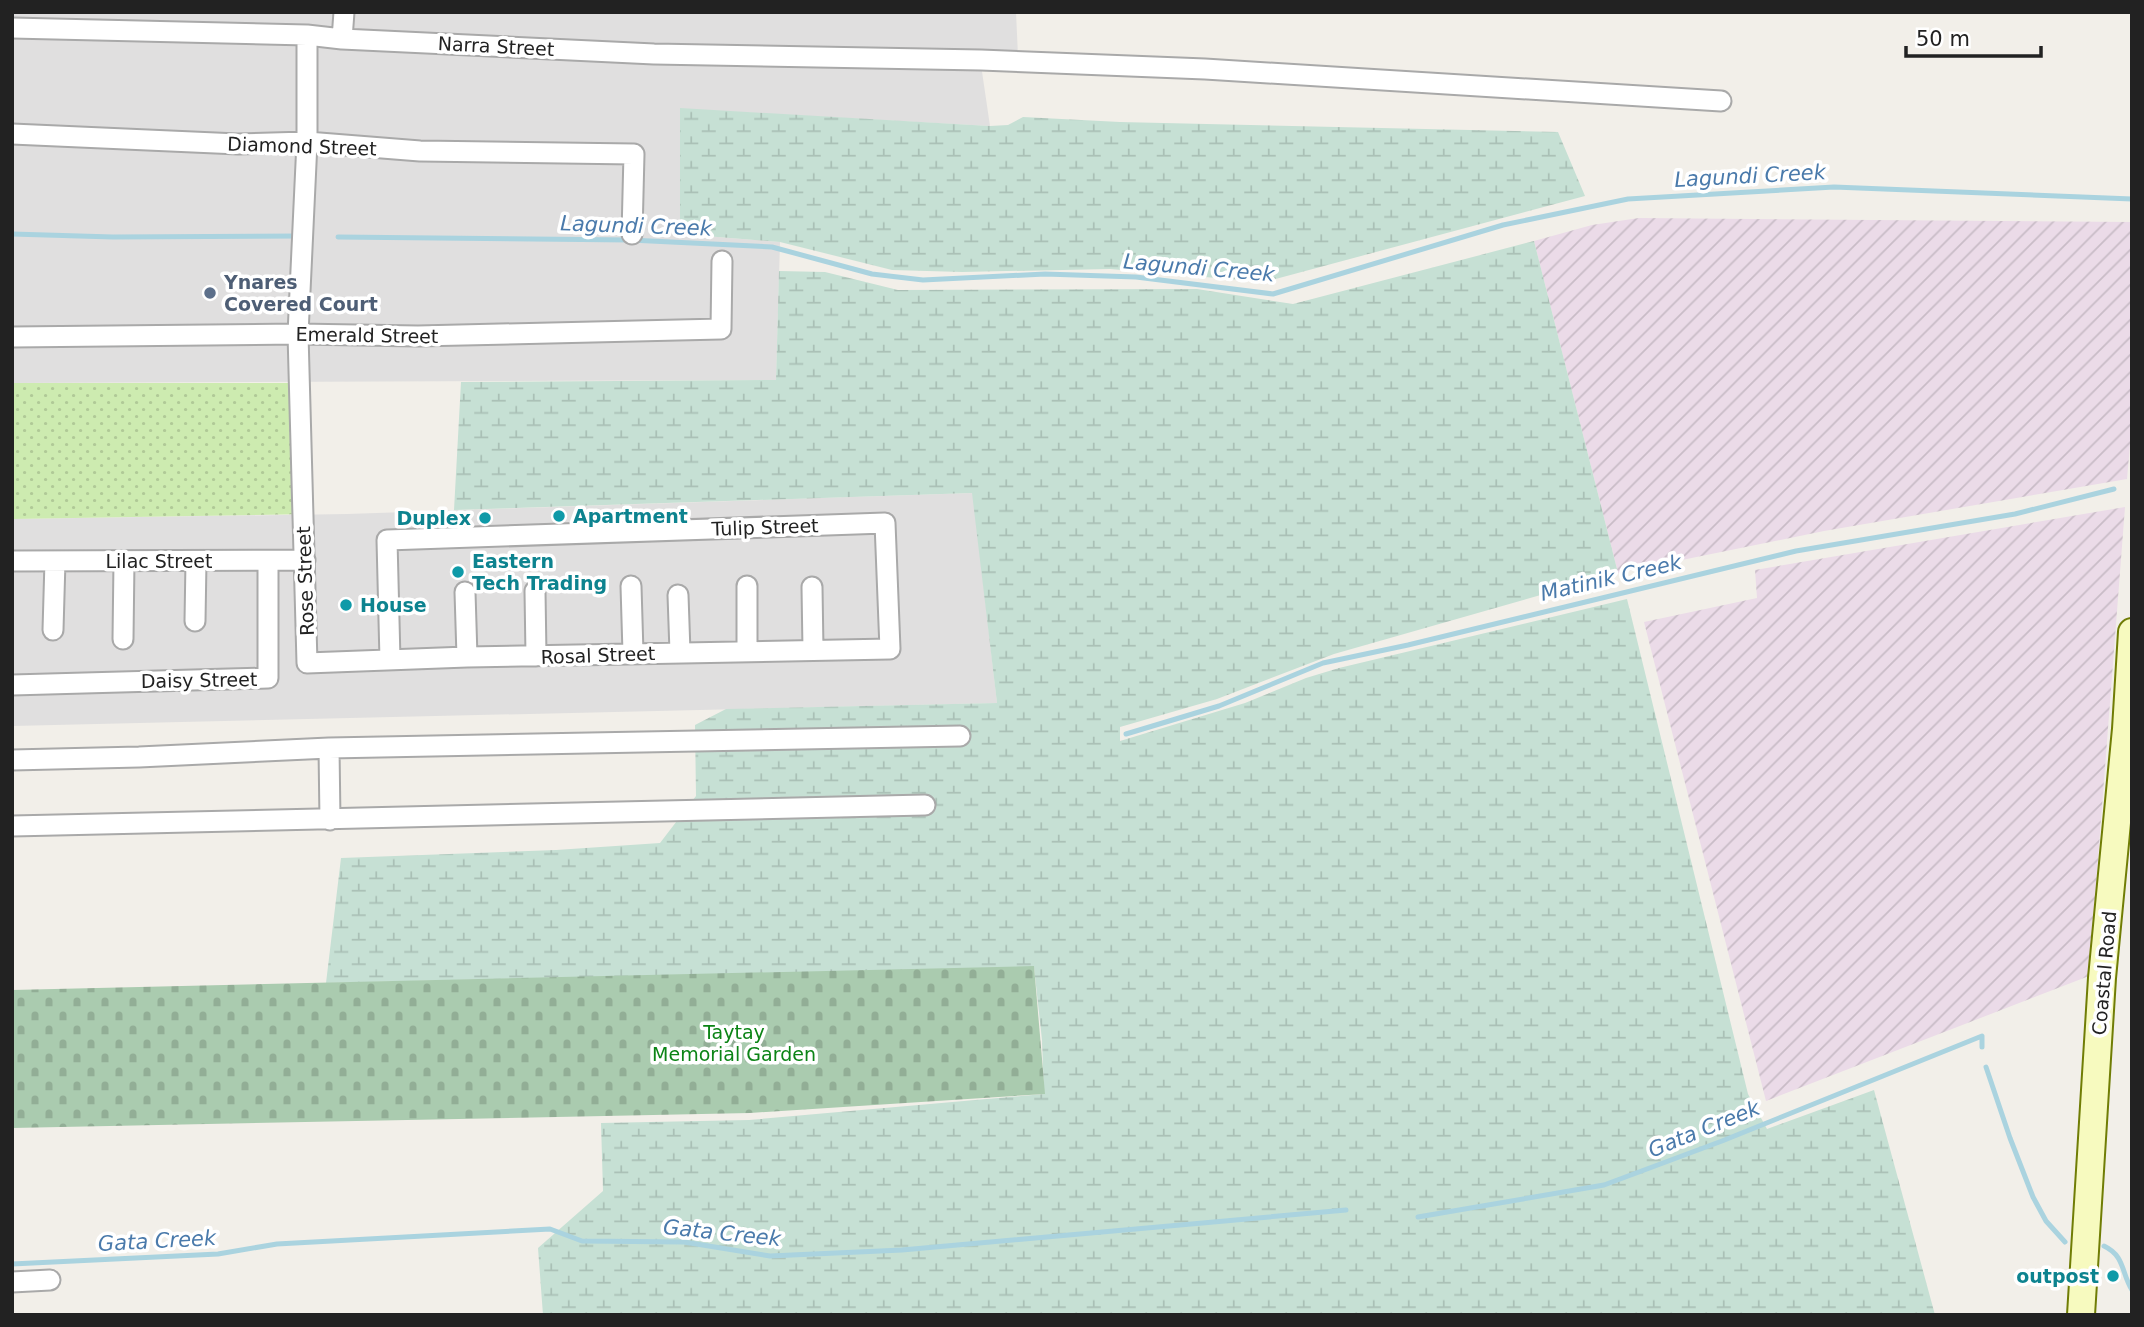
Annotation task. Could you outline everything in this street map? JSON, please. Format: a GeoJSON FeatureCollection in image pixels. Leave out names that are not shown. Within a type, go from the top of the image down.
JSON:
{"type":"FeatureCollection","features":[{"type":"Feature","properties":{"kind":"main road","name":"Coastal Road"},"geometry":{"type":"LineString","coordinates":[[2081,1315],[2102,978],[2126,729],[2132,632]]}},
{"type":"Feature","properties":{"kind":"street"},"geometry":{"type":"LineString","coordinates":[[342,39],[344,12]]}},
{"type":"Feature","properties":{"kind":"street","name":"Narra Street"},"geometry":{"type":"LineString","coordinates":[[12,28],[307,35],[654,54],[981,60],[1256,71],[1391,82],[1721,101]]}},
{"type":"Feature","properties":{"kind":"street","name":"Rose Street"},"geometry":{"type":"LineString","coordinates":[[307,35],[307,142],[298,334],[307,663]]}},
{"type":"Feature","properties":{"kind":"street","name":"Diamond Street"},"geometry":{"type":"LineString","coordinates":[[12,134],[238,144],[307,142],[419,151],[634,154],[632,234]]}},
{"type":"Feature","properties":{"kind":"street","name":"Emerald Street"},"geometry":{"type":"LineString","coordinates":[[12,337],[298,334],[418,337],[721,329],[722,261]]}},
{"type":"Feature","properties":{"kind":"street","name":"Tulip Street"},"geometry":{"type":"LineString","coordinates":[[390,660],[387,540],[885,523],[890,649]]}},
{"type":"Feature","properties":{"kind":"street","name":"Lilac Street"},"geometry":{"type":"LineString","coordinates":[[12,561],[305,560]]}},
{"type":"Feature","properties":{"kind":"street"},"geometry":{"type":"LineString","coordinates":[[53,631],[55,561]]}},
{"type":"Feature","properties":{"kind":"street"},"geometry":{"type":"LineString","coordinates":[[124,561],[124,639]]}},
{"type":"Feature","properties":{"kind":"street"},"geometry":{"type":"LineString","coordinates":[[195,621],[196,561]]}},
{"type":"Feature","properties":{"kind":"street","name":"Daisy Street"},"geometry":{"type":"LineString","coordinates":[[12,685],[268,678],[268,561]]}},
{"type":"Feature","properties":{"kind":"street"},"geometry":{"type":"LineString","coordinates":[[631,586],[632,653]]}},
{"type":"Feature","properties":{"kind":"street"},"geometry":{"type":"LineString","coordinates":[[747,586],[747,652]]}},
{"type":"Feature","properties":{"kind":"street"},"geometry":{"type":"LineString","coordinates":[[812,587],[813,650]]}},
{"type":"Feature","properties":{"kind":"street"},"geometry":{"type":"LineString","coordinates":[[535,591],[536,656]]}},
{"type":"Feature","properties":{"kind":"street"},"geometry":{"type":"LineString","coordinates":[[465,592],[467,657]]}},
{"type":"Feature","properties":{"kind":"street"},"geometry":{"type":"LineString","coordinates":[[678,595],[680,652]]}},
{"type":"Feature","properties":{"kind":"street","name":"Rosal Street"},"geometry":{"type":"LineString","coordinates":[[307,663],[632,653],[890,649]]}},
{"type":"Feature","properties":{"kind":"street"},"geometry":{"type":"LineString","coordinates":[[12,760],[139,758],[329,748],[960,736]]}},
{"type":"Feature","properties":{"kind":"street"},"geometry":{"type":"LineString","coordinates":[[329,748],[330,820]]}},
{"type":"Feature","properties":{"kind":"street"},"geometry":{"type":"LineString","coordinates":[[12,826],[925,805]]}},
{"type":"Feature","properties":{"kind":"street"},"geometry":{"type":"LineString","coordinates":[[12,1282],[50,1280]]}},
{"type":"Feature","properties":{"kind":"shaded area"},"geometry":{"type":"Polygon","coordinates":[[[12,12],[1016,12],[1018,56],[980,58],[990,126],[680,109],[680,234],[780,242],[776,380],[12,383],[12,12]]]}},
{"type":"Feature","properties":{"kind":"shaded area"},"geometry":{"type":"Polygon","coordinates":[[[1639,218],[2132,222],[2132,422],[2127,479],[1824,531],[1618,573],[1534,241],[1592,225],[1639,218]]]}},
{"type":"Feature","properties":{"kind":"shaded area"},"geometry":{"type":"Polygon","coordinates":[[[973,493],[997,703],[12,726],[12,519],[347,514],[973,493]]]}},
{"type":"Feature","properties":{"kind":"shaded area"},"geometry":{"type":"Polygon","coordinates":[[[2125,507],[2089,976],[1766,1101],[1644,622],[1757,598],[1755,570],[2125,507]]]}},
{"type":"Feature","properties":{"kind":"green space"},"geometry":{"type":"Polygon","coordinates":[[[680,108],[990,126],[1008,125],[1023,117],[1120,122],[1558,132],[1585,196],[1264,282],[1110,269],[962,272],[892,270],[780,242],[680,234],[680,108]]]}},
{"type":"Feature","properties":{"kind":"green space"},"geometry":{"type":"Polygon","coordinates":[[[1534,241],[1618,573],[1334,654],[1217,699],[1120,727],[1120,741],[1245,703],[1306,678],[1339,668],[1627,599],[1748,1094],[1767,1129],[1874,1090],[1935,1315],[543,1315],[538,1248],[603,1191],[601,1123],[749,1120],[1044,1094],[1042,1040],[1034,967],[326,983],[341,858],[556,850],[660,843],[696,796],[695,725],[726,709],[997,703],[972,493],[454,510],[461,382],[776,380],[779,271],[825,272],[898,290],[1197,289],[1293,304],[1534,241]]]}},
{"type":"Feature","properties":{"kind":"green space"},"geometry":{"type":"Polygon","coordinates":[[[12,383],[309,383],[311,514],[12,519],[12,383]]]}},
{"type":"Feature","properties":{"kind":"green space","name":"Taytay Memorial Garden"},"geometry":{"type":"Polygon","coordinates":[[[1034,966],[1045,1094],[750,1113],[12,1128],[12,990],[1034,966]]]}},
{"type":"Feature","properties":{"kind":"waterway","name":"Lagundi Creek"},"geometry":{"type":"LineString","coordinates":[[338,237],[630,240],[772,247],[872,274],[923,280],[1045,274],[1136,277],[1273,294],[1503,225],[1628,199],[1834,187],[2132,199]]}},
{"type":"Feature","properties":{"kind":"waterway","name":"Lagundi Creek"},"geometry":{"type":"LineString","coordinates":[[12,234],[113,237],[300,236]]}},
{"type":"Feature","properties":{"kind":"waterway","name":"Matinik Creek"},"geometry":{"type":"LineString","coordinates":[[1126,734],[1219,706],[1323,663],[1796,551],[2015,514],[2114,489]]}},
{"type":"Feature","properties":{"kind":"waterway","name":"Gata Creek"},"geometry":{"type":"LineString","coordinates":[[1418,1217],[1604,1185],[1722,1141],[1982,1036],[1982,1047]]}},
{"type":"Feature","properties":{"kind":"waterway","name":"Gata Creek"},"geometry":{"type":"LineString","coordinates":[[1986,1067],[2033,1197],[2046,1221],[2065,1242]]}},
{"type":"Feature","properties":{"kind":"waterway","name":"Gata Creek"},"geometry":{"type":"LineString","coordinates":[[12,1264],[218,1254],[277,1244],[550,1229],[582,1241],[684,1242],[770,1256],[902,1250],[1346,1210]]}},
{"type":"Feature","properties":{"kind":"waterway","name":"Gata Creek"},"geometry":{"type":"LineString","coordinates":[[2104,1246],[2116,1255],[2132,1290]]}},
{"type":"Feature","properties":{"kind":"place","name":"Ynares Covered Court"},"geometry":{"type":"Point","coordinates":[210,293]}},
{"type":"Feature","properties":{"kind":"place","name":"Apartment"},"geometry":{"type":"Point","coordinates":[559,516]}},
{"type":"Feature","properties":{"kind":"place","name":"Duplex"},"geometry":{"type":"Point","coordinates":[485,518]}},
{"type":"Feature","properties":{"kind":"place","name":"Eastern Tech Trading"},"geometry":{"type":"Point","coordinates":[458,572]}},
{"type":"Feature","properties":{"kind":"place","name":"House"},"geometry":{"type":"Point","coordinates":[346,605]}},
{"type":"Feature","properties":{"kind":"place","name":"outpost"},"geometry":{"type":"Point","coordinates":[2113,1276]}}]}
